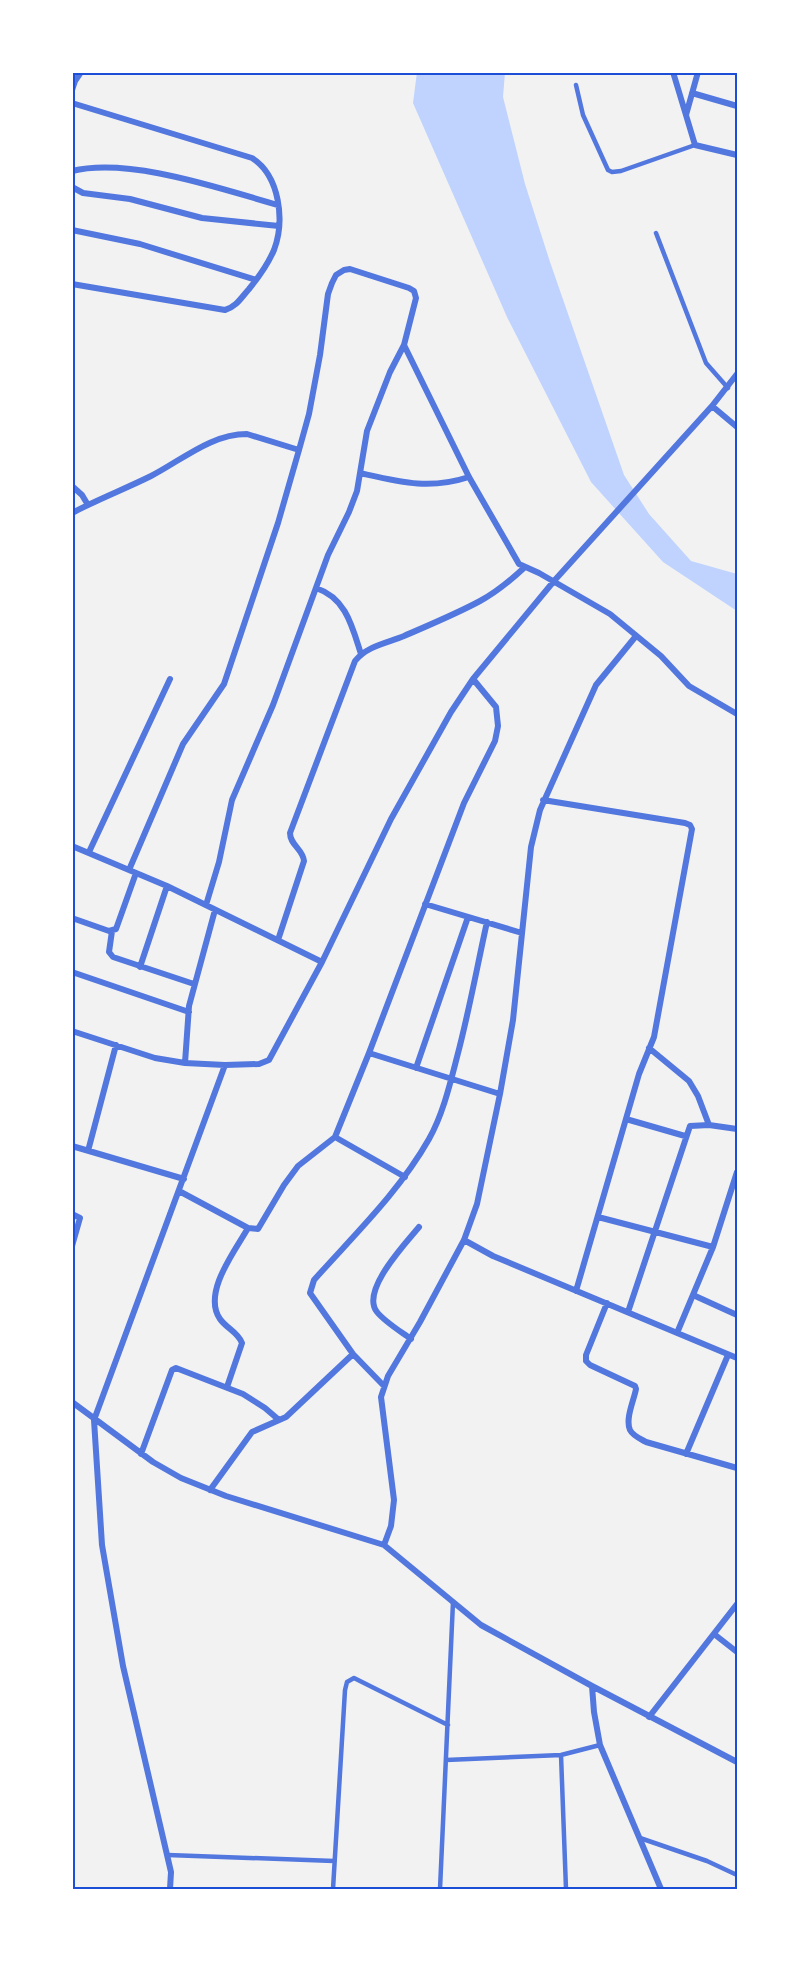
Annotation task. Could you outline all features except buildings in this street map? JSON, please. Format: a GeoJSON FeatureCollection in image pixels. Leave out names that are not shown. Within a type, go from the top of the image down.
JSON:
{"type":"FeatureCollection","features":[{"type":"Feature","properties":{"kind":"street"},"geometry":{"type":"LineString","coordinates":[[72,90],[81,72]]}},
{"type":"Feature","properties":{"kind":"street"},"geometry":{"type":"LineString","coordinates":[[673,72],[695,145],[737,155]]}},
{"type":"Feature","properties":{"kind":"street"},"geometry":{"type":"LineString","coordinates":[[686,116],[699,72]]}},
{"type":"Feature","properties":{"kind":"street"},"geometry":{"type":"LineString","coordinates":[[692,93],[737,106]]}},
{"type":"Feature","properties":{"kind":"street"},"geometry":{"type":"LineString","coordinates":[[72,103],[252,158],[261,164],[273,182],[279,226],[273,252],[256,280],[236,305],[225,310],[72,284]]}},
{"type":"Feature","properties":{"kind":"street"},"geometry":{"type":"LineString","coordinates":[[72,171],[87,168],[140,171],[214,187],[278,206]]}},
{"type":"Feature","properties":{"kind":"street"},"geometry":{"type":"LineString","coordinates":[[72,187],[83,192],[130,199],[202,218],[279,226]]}},
{"type":"Feature","properties":{"kind":"street"},"geometry":{"type":"LineString","coordinates":[[72,230],[140,244],[256,280]]}},
{"type":"Feature","properties":{"kind":"street"},"geometry":{"type":"LineString","coordinates":[[194,984],[113,957],[109,951],[112,931],[118,924],[133,871],[183,744],[224,684],[278,523],[309,414],[328,294],[336,275],[350,269],[409,288],[414,291],[416,298],[404,345],[390,372],[367,431],[360,473],[349,512],[334,540],[273,705],[232,800],[222,852],[206,905]]}},
{"type":"Feature","properties":{"kind":"street"},"geometry":{"type":"LineString","coordinates":[[404,345],[469,477],[519,564],[554,581],[610,615],[661,656],[688,686],[737,714]]}},
{"type":"Feature","properties":{"kind":"street"},"geometry":{"type":"LineString","coordinates":[[72,1031],[155,1058],[185,1063],[259,1064],[269,1060],[322,962],[391,819],[451,712],[473,679],[554,581],[728,388],[737,374]]}},
{"type":"Feature","properties":{"kind":"street"},"geometry":{"type":"LineString","coordinates":[[712,406],[737,427]]}},
{"type":"Feature","properties":{"kind":"street"},"geometry":{"type":"LineString","coordinates":[[72,513],[155,474],[198,448],[222,439],[247,434],[299,450]]}},
{"type":"Feature","properties":{"kind":"street"},"geometry":{"type":"LineString","coordinates":[[360,473],[422,485],[452,483],[469,477]]}},
{"type":"Feature","properties":{"kind":"street"},"geometry":{"type":"LineString","coordinates":[[72,486],[82,495],[88,505]]}},
{"type":"Feature","properties":{"kind":"street"},"geometry":{"type":"LineString","coordinates":[[278,940],[304,861],[303,854],[292,841],[290,833],[355,661],[360,654],[480,601],[503,586],[525,567]]}},
{"type":"Feature","properties":{"kind":"street"},"geometry":{"type":"LineString","coordinates":[[316,588],[326,591],[345,610],[351,622],[360,654]]}},
{"type":"Feature","properties":{"kind":"street"},"geometry":{"type":"LineString","coordinates":[[384,1545],[392,1526],[394,1500],[381,1406],[384,1386],[464,1240],[483,1185],[513,1020],[531,848],[543,800],[596,686],[636,636]]}},
{"type":"Feature","properties":{"kind":"street"},"geometry":{"type":"LineString","coordinates":[[90,852],[170,679]]}},
{"type":"Feature","properties":{"kind":"street"},"geometry":{"type":"LineString","coordinates":[[179,1191],[248,1228],[258,1229],[298,1166],[335,1137],[464,803],[495,741],[498,726],[496,707],[473,679]]}},
{"type":"Feature","properties":{"kind":"street"},"geometry":{"type":"LineString","coordinates":[[543,800],[685,823],[690,825],[692,830],[654,1037],[643,1062],[576,1291]]}},
{"type":"Feature","properties":{"kind":"street"},"geometry":{"type":"LineString","coordinates":[[72,846],[167,886],[322,962]]}},
{"type":"Feature","properties":{"kind":"street"},"geometry":{"type":"LineString","coordinates":[[140,967],[167,886]]}},
{"type":"Feature","properties":{"kind":"street"},"geometry":{"type":"LineString","coordinates":[[425,904],[522,933]]}},
{"type":"Feature","properties":{"kind":"street"},"geometry":{"type":"LineString","coordinates":[[185,1063],[194,984],[216,910]]}},
{"type":"Feature","properties":{"kind":"street"},"geometry":{"type":"LineString","coordinates":[[416,1068],[468,917]]}},
{"type":"Feature","properties":{"kind":"street"},"geometry":{"type":"LineString","coordinates":[[72,918],[112,931]]}},
{"type":"Feature","properties":{"kind":"street"},"geometry":{"type":"LineString","coordinates":[[384,1386],[353,1354],[310,1293],[311,1287],[314,1280],[392,1194],[430,1136],[452,1079],[487,922]]}},
{"type":"Feature","properties":{"kind":"street"},"geometry":{"type":"LineString","coordinates":[[72,972],[189,1012]]}},
{"type":"Feature","properties":{"kind":"street"},"geometry":{"type":"LineString","coordinates":[[88,1151],[116,1046]]}},
{"type":"Feature","properties":{"kind":"street"},"geometry":{"type":"LineString","coordinates":[[649,1048],[689,1081],[698,1096],[709,1125]]}},
{"type":"Feature","properties":{"kind":"street"},"geometry":{"type":"LineString","coordinates":[[369,1053],[500,1094]]}},
{"type":"Feature","properties":{"kind":"street"},"geometry":{"type":"LineString","coordinates":[[170,1889],[171,1872],[168,1855],[123,1666],[102,1545],[94,1420],[225,1065]]}},
{"type":"Feature","properties":{"kind":"street"},"geometry":{"type":"LineString","coordinates":[[626,1119],[685,1136]]}},
{"type":"Feature","properties":{"kind":"street"},"geometry":{"type":"LineString","coordinates":[[628,1312],[690,1126],[709,1125],[737,1129]]}},
{"type":"Feature","properties":{"kind":"street"},"geometry":{"type":"LineString","coordinates":[[335,1137],[405,1177]]}},
{"type":"Feature","properties":{"kind":"street"},"geometry":{"type":"LineString","coordinates":[[72,1146],[184,1179]]}},
{"type":"Feature","properties":{"kind":"street"},"geometry":{"type":"LineString","coordinates":[[677,1333],[713,1247],[737,1172]]}},
{"type":"Feature","properties":{"kind":"street"},"geometry":{"type":"LineString","coordinates":[[72,1214],[80,1218],[72,1246]]}},
{"type":"Feature","properties":{"kind":"street"},"geometry":{"type":"LineString","coordinates":[[598,1217],[713,1247]]}},
{"type":"Feature","properties":{"kind":"street"},"geometry":{"type":"LineString","coordinates":[[411,1339],[377,1312],[374,1299],[375,1290],[386,1269],[418,1227]]}},
{"type":"Feature","properties":{"kind":"street"},"geometry":{"type":"LineString","coordinates":[[227,1387],[242,1343],[240,1337],[221,1321],[214,1301],[222,1273],[248,1228]]}},
{"type":"Feature","properties":{"kind":"street"},"geometry":{"type":"LineString","coordinates":[[464,1240],[493,1256],[737,1358]]}},
{"type":"Feature","properties":{"kind":"street"},"geometry":{"type":"LineString","coordinates":[[693,1294],[737,1315]]}},
{"type":"Feature","properties":{"kind":"street"},"geometry":{"type":"LineString","coordinates":[[607,1303],[586,1355],[586,1361],[635,1386],[629,1422],[630,1430],[646,1442],[737,1468]]}},
{"type":"Feature","properties":{"kind":"street"},"geometry":{"type":"LineString","coordinates":[[210,1490],[252,1432],[279,1420],[296,1408],[353,1354]]}},
{"type":"Feature","properties":{"kind":"street"},"geometry":{"type":"LineString","coordinates":[[686,1454],[728,1355]]}},
{"type":"Feature","properties":{"kind":"street"},"geometry":{"type":"LineString","coordinates":[[141,1454],[172,1370],[179,1368],[227,1387],[265,1408],[279,1420]]}},
{"type":"Feature","properties":{"kind":"street"},"geometry":{"type":"LineString","coordinates":[[72,1402],[141,1454],[181,1478],[210,1490],[384,1545],[481,1624],[649,1717],[737,1762]]}},
{"type":"Feature","properties":{"kind":"street"},"geometry":{"type":"LineString","coordinates":[[649,1717],[737,1604]]}},
{"type":"Feature","properties":{"kind":"street"},"geometry":{"type":"LineString","coordinates":[[714,1634],[737,1652]]}},
{"type":"Feature","properties":{"kind":"street"},"geometry":{"type":"LineString","coordinates":[[592,1686],[600,1745],[661,1889]]}},
{"type":"Feature","properties":{"kind":"lane"},"geometry":{"type":"LineString","coordinates":[[576,85],[583,114],[608,170],[621,171],[695,145]]}},
{"type":"Feature","properties":{"kind":"lane"},"geometry":{"type":"LineString","coordinates":[[656,233],[706,363],[728,388]]}},
{"type":"Feature","properties":{"kind":"lane"},"geometry":{"type":"LineString","coordinates":[[440,1889],[453,1602]]}},
{"type":"Feature","properties":{"kind":"lane"},"geometry":{"type":"LineString","coordinates":[[333,1889],[347,1682],[354,1678],[448,1725]]}},
{"type":"Feature","properties":{"kind":"lane"},"geometry":{"type":"LineString","coordinates":[[446,1760],[561,1755],[600,1745]]}},
{"type":"Feature","properties":{"kind":"lane"},"geometry":{"type":"LineString","coordinates":[[561,1755],[566,1889]]}},
{"type":"Feature","properties":{"kind":"lane"},"geometry":{"type":"LineString","coordinates":[[640,1838],[707,1861],[737,1875]]}},
{"type":"Feature","properties":{"kind":"lane"},"geometry":{"type":"LineString","coordinates":[[168,1855],[334,1861]]}},
{"type":"Feature","properties":{"kind":"water"},"geometry":{"type":"Polygon","coordinates":[[[417,72],[505,72],[503,97],[525,184],[624,475],[649,514],[691,561],[737,574],[737,611],[663,562],[591,482],[507,317],[413,103],[417,72]]]}}]}
